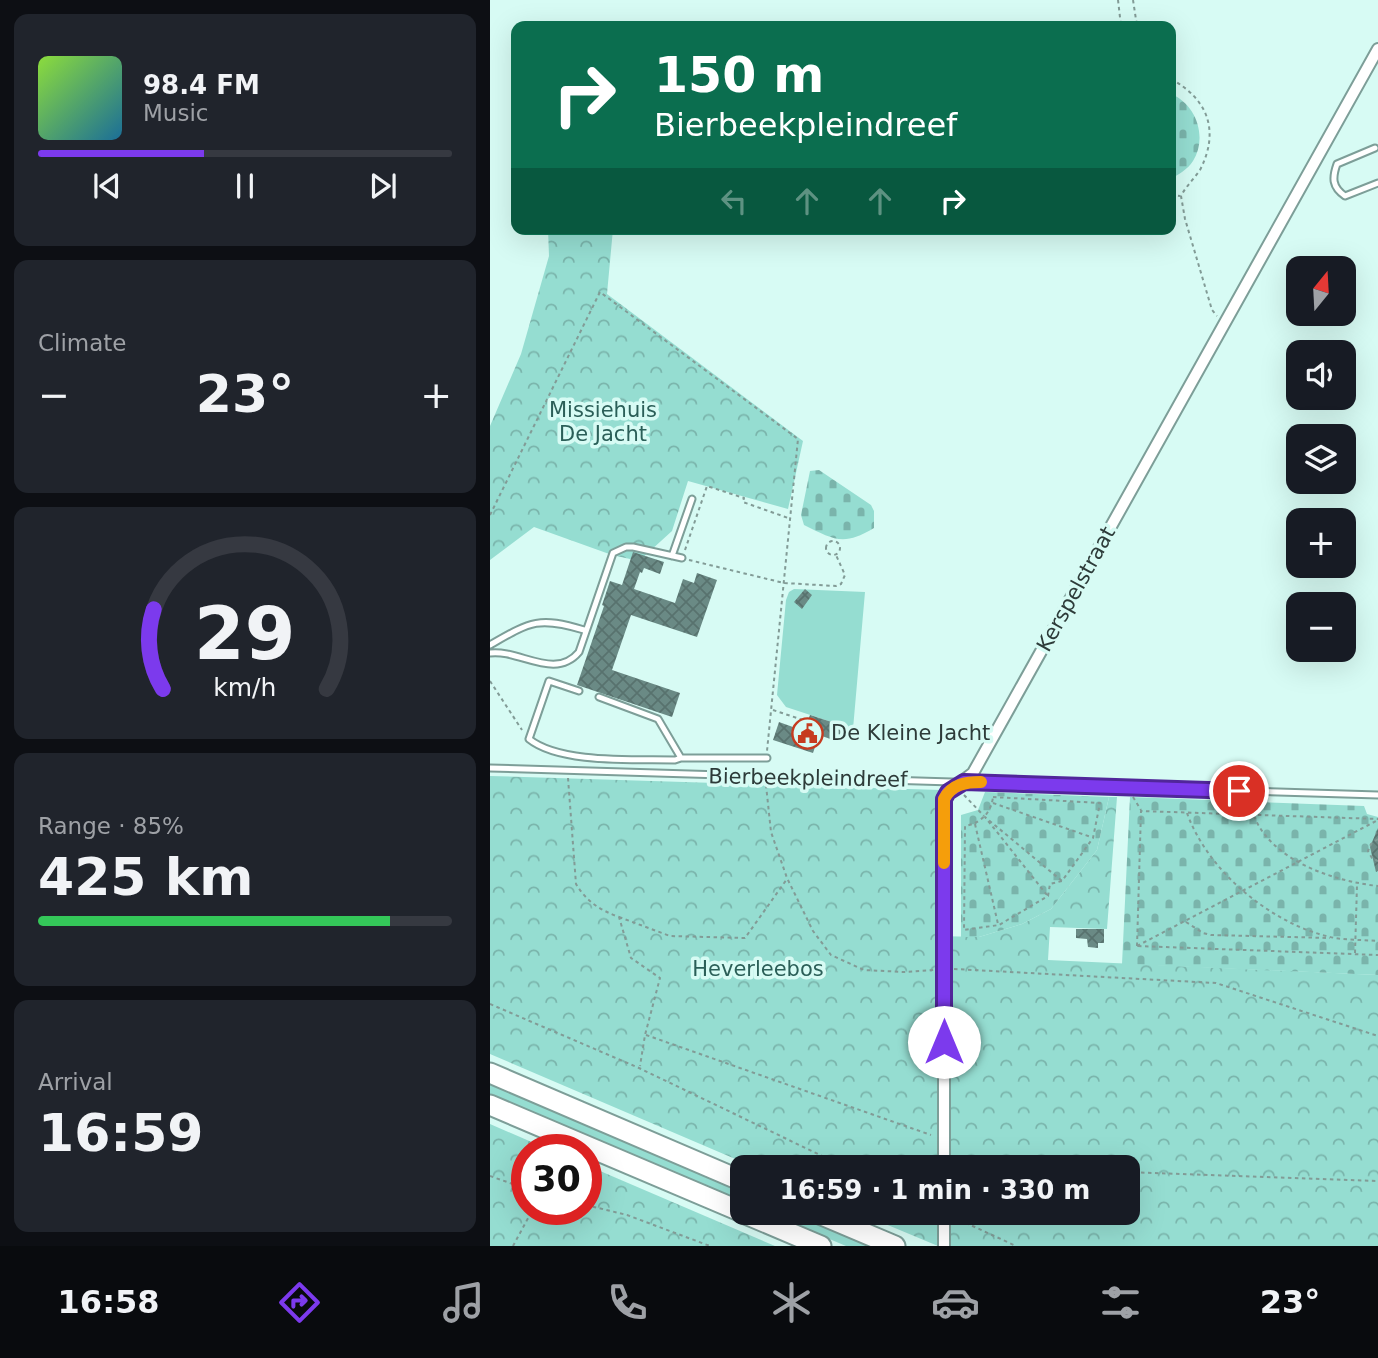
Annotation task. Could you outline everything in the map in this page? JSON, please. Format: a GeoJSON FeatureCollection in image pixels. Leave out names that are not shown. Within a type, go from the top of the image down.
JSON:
{"type":"FeatureCollection","features":[{"type":"Feature","properties":{"kind":"highway"},"geometry":{"type":"LineString","coordinates":[[490,1073],[730,1176]]}},
{"type":"Feature","properties":{"kind":"highway"},"geometry":{"type":"LineString","coordinates":[[490,1105],[730,1207]]}},
{"type":"Feature","properties":{"kind":"highway"},"geometry":{"type":"LineString","coordinates":[[773,1225],[821,1246]]}},
{"type":"Feature","properties":{"kind":"highway"},"geometry":{"type":"LineString","coordinates":[[845,1225],[895,1246]]}},
{"type":"Feature","properties":{"kind":"street","name":"Kerspelstraat"},"geometry":{"type":"LineString","coordinates":[[944,1155],[944,799],[948,792],[973,773],[1378,49]]}},
{"type":"Feature","properties":{"kind":"street"},"geometry":{"type":"LineString","coordinates":[[944,1225],[944,1246]]}},
{"type":"Feature","properties":{"kind":"lane"},"geometry":{"type":"LineString","coordinates":[[1375,148],[1337,164],[1333,176],[1336,190],[1345,196],[1378,183]]}},
{"type":"Feature","properties":{"kind":"lane"},"geometry":{"type":"LineString","coordinates":[[672,556],[692,499]]}},
{"type":"Feature","properties":{"kind":"lane"},"geometry":{"type":"LineString","coordinates":[[490,653],[564,664],[579,652],[584,631],[590,623],[614,553],[626,547],[633,547],[682,558]]}},
{"type":"Feature","properties":{"kind":"lane"},"geometry":{"type":"LineString","coordinates":[[490,645],[534,622],[566,624],[584,631]]}},
{"type":"Feature","properties":{"kind":"lane"},"geometry":{"type":"LineString","coordinates":[[579,691],[549,681],[529,739],[536,745],[566,756],[675,760],[767,758]]}},
{"type":"Feature","properties":{"kind":"lane"},"geometry":{"type":"LineString","coordinates":[[598,697],[658,719],[681,758]]}},
{"type":"Feature","properties":{"kind":"lane","name":"Bierbeekpleindreef"},"geometry":{"type":"LineString","coordinates":[[490,768],[1378,795]]}},
{"type":"Feature","properties":{"kind":"path"},"geometry":{"type":"LineString","coordinates":[[1118,0],[1120,21]]}},
{"type":"Feature","properties":{"kind":"path"},"geometry":{"type":"LineString","coordinates":[[1133,0],[1136,21]]}},
{"type":"Feature","properties":{"kind":"path"},"geometry":{"type":"LineString","coordinates":[[1176,82],[1194,95],[1205,110],[1210,128],[1209,149],[1198,172],[1181,196],[1185,219],[1212,310],[1225,324]]}},
{"type":"Feature","properties":{"kind":"path"},"geometry":{"type":"LineString","coordinates":[[1176,196],[1181,196]]}},
{"type":"Feature","properties":{"kind":"path"},"geometry":{"type":"LineString","coordinates":[[490,514],[600,292],[798,439],[767,758]]}},
{"type":"Feature","properties":{"kind":"path"},"geometry":{"type":"LineString","coordinates":[[790,519],[743,502],[744,498],[707,486],[682,558],[784,583],[841,584],[845,575],[836,555]]}},
{"type":"Feature","properties":{"kind":"path"},"geometry":{"type":"LineString","coordinates":[[832,541],[840,545],[841,550],[836,555],[831,555],[826,550],[832,541]]}},
{"type":"Feature","properties":{"kind":"path"},"geometry":{"type":"LineString","coordinates":[[490,681],[529,739]]}},
{"type":"Feature","properties":{"kind":"path"},"geometry":{"type":"LineString","coordinates":[[772,709],[806,721]]}},
{"type":"Feature","properties":{"kind":"path"},"geometry":{"type":"LineString","coordinates":[[567,770],[576,884],[585,899],[602,911],[670,936],[745,938],[787,878]]}},
{"type":"Feature","properties":{"kind":"path"},"geometry":{"type":"LineString","coordinates":[[765,778],[771,832],[787,878],[813,931],[831,955],[864,970],[904,972],[945,969],[1216,983],[1378,1036]]}},
{"type":"Feature","properties":{"kind":"path"},"geometry":{"type":"LineString","coordinates":[[960,784],[1048,896]]}},
{"type":"Feature","properties":{"kind":"path"},"geometry":{"type":"LineString","coordinates":[[1127,788],[1141,811],[1137,946]]}},
{"type":"Feature","properties":{"kind":"path"},"geometry":{"type":"LineString","coordinates":[[993,797],[1100,803],[1093,838],[1062,881],[1050,884],[1048,896],[999,925],[964,930],[965,826],[975,824],[985,817],[993,797]]}},
{"type":"Feature","properties":{"kind":"path"},"geometry":{"type":"LineString","coordinates":[[992,803],[1093,838]]}},
{"type":"Feature","properties":{"kind":"path"},"geometry":{"type":"LineString","coordinates":[[1141,811],[1378,819]]}},
{"type":"Feature","properties":{"kind":"path"},"geometry":{"type":"LineString","coordinates":[[1186,812],[1192,828],[1205,848],[1243,891],[1281,917],[1334,938]]}},
{"type":"Feature","properties":{"kind":"path"},"geometry":{"type":"LineString","coordinates":[[1254,815],[1260,830],[1299,861],[1324,875],[1357,884],[1378,886]]}},
{"type":"Feature","properties":{"kind":"path"},"geometry":{"type":"LineString","coordinates":[[985,817],[1062,881]]}},
{"type":"Feature","properties":{"kind":"path"},"geometry":{"type":"LineString","coordinates":[[1137,946],[1378,819]]}},
{"type":"Feature","properties":{"kind":"path"},"geometry":{"type":"LineString","coordinates":[[975,824],[999,925]]}},
{"type":"Feature","properties":{"kind":"path"},"geometry":{"type":"LineString","coordinates":[[1378,839],[1373,841],[1368,851],[1372,858],[1378,861]]}},
{"type":"Feature","properties":{"kind":"path"},"geometry":{"type":"LineString","coordinates":[[1354,954],[1357,884]]}},
{"type":"Feature","properties":{"kind":"path"},"geometry":{"type":"LineString","coordinates":[[619,917],[631,958],[660,978],[639,1068]]}},
{"type":"Feature","properties":{"kind":"path"},"geometry":{"type":"LineString","coordinates":[[1185,921],[1203,933],[1212,935],[1334,938],[1378,942]]}},
{"type":"Feature","properties":{"kind":"path"},"geometry":{"type":"LineString","coordinates":[[1137,946],[1378,955]]}},
{"type":"Feature","properties":{"kind":"path"},"geometry":{"type":"LineString","coordinates":[[490,1004],[639,1068],[820,1155]]}},
{"type":"Feature","properties":{"kind":"path"},"geometry":{"type":"LineString","coordinates":[[645,1035],[944,1139]]}},
{"type":"Feature","properties":{"kind":"path"},"geometry":{"type":"LineString","coordinates":[[1140,1172],[1378,1181]]}},
{"type":"Feature","properties":{"kind":"path"},"geometry":{"type":"LineString","coordinates":[[490,1176],[511,1183]]}},
{"type":"Feature","properties":{"kind":"path"},"geometry":{"type":"LineString","coordinates":[[602,1209],[627,1215],[710,1246]]}},
{"type":"Feature","properties":{"kind":"path"},"geometry":{"type":"LineString","coordinates":[[513,1246],[524,1225]]}},
{"type":"Feature","properties":{"kind":"path"},"geometry":{"type":"LineString","coordinates":[[974,1225],[1016,1246]]}},
{"type":"Feature","properties":{"kind":"green space"},"geometry":{"type":"Polygon","coordinates":[[[1176,97],[1193,113],[1199,132],[1197,152],[1183,172],[1176,176],[1176,97]]]}},
{"type":"Feature","properties":{"kind":"green space","name":"Missiehuis De Jacht"},"geometry":{"type":"Polygon","coordinates":[[[548,235],[612,235],[607,294],[803,441],[788,509],[688,481],[672,531],[639,561],[612,555],[534,527],[490,560],[490,426],[521,354],[549,256],[548,235]]]}},
{"type":"Feature","properties":{"kind":"green space"},"geometry":{"type":"Polygon","coordinates":[[[819,470],[871,505],[874,511],[874,528],[854,538],[838,539],[804,525],[801,515],[810,471],[819,470]]]}},
{"type":"Feature","properties":{"kind":"green space"},"geometry":{"type":"Polygon","coordinates":[[[794,589],[865,592],[853,729],[786,707],[777,695],[786,600],[789,592],[794,589]]]}},
{"type":"Feature","properties":{"kind":"green space","name":"Heverleebos"},"geometry":{"type":"Polygon","coordinates":[[[490,776],[941,790],[939,936],[979,937],[1022,924],[1051,909],[1097,850],[1109,797],[1117,797],[1107,929],[1050,927],[1048,960],[1378,975],[1378,1246],[938,1246],[888,1225],[1140,1225],[1140,1155],[730,1157],[490,1054],[490,776]]]}},
{"type":"Feature","properties":{"kind":"green space"},"geometry":{"type":"Polygon","coordinates":[[[985,792],[1109,797],[1097,850],[1051,909],[1022,924],[979,937],[961,937],[961,815],[978,810],[985,792]]]}},
{"type":"Feature","properties":{"kind":"green space"},"geometry":{"type":"Polygon","coordinates":[[[1130,797],[1364,806],[1367,814],[1378,817],[1378,975],[1122,964],[1130,797]]]}},
{"type":"Feature","properties":{"kind":"green space"},"geometry":{"type":"Polygon","coordinates":[[[490,1084],[730,1187],[730,1196],[602,1142],[602,1134],[584,1134],[490,1094],[490,1084]]]}},
{"type":"Feature","properties":{"kind":"green space"},"geometry":{"type":"Polygon","coordinates":[[[490,1124],[513,1134],[511,1225],[602,1225],[602,1172],[775,1246],[490,1246],[490,1124]]]}},
{"type":"Feature","properties":{"kind":"green space"},"geometry":{"type":"Polygon","coordinates":[[[796,1225],[819,1225],[869,1246],[846,1246],[796,1225]]]}},
{"type":"Feature","properties":{"kind":"building"},"geometry":{"type":"Polygon","coordinates":[[[633,552],[664,562],[660,574],[644,568],[634,589],[675,603],[683,579],[694,583],[697,573],[717,580],[697,637],[631,615],[612,670],[680,693],[672,717],[577,685],[610,581],[622,585],[633,552]]]}},
{"type":"Feature","properties":{"kind":"building"},"geometry":{"type":"Polygon","coordinates":[[[805,589],[812,595],[802,609],[794,602],[805,589]]]}},
{"type":"Feature","properties":{"kind":"building","name":"De Kleine Jacht"},"geometry":{"type":"Polygon","coordinates":[[[810,715],[844,726],[839,742],[819,735],[813,753],[773,740],[779,722],[804,731],[810,715]]]}},
{"type":"Feature","properties":{"kind":"building"},"geometry":{"type":"Polygon","coordinates":[[[1378,828],[1378,871],[1376,872],[1370,847],[1378,828]]]}},
{"type":"Feature","properties":{"kind":"building"},"geometry":{"type":"Polygon","coordinates":[[[1076,929],[1104,929],[1104,943],[1098,943],[1098,948],[1088,947],[1087,939],[1076,938],[1076,929]]]}},
{"type":"Feature","properties":{"kind":"slow traffic"},"geometry":{"type":"LineString","coordinates":[[944,863],[944,799],[948,792],[964,782],[981,782]]}},
{"type":"Feature","properties":{"kind":"place","name":"De Kleine Jacht"},"geometry":{"type":"Point","coordinates":[808,733]}},
{"type":"Feature","properties":{"kind":"route"},"geometry":{"type":"LineString","coordinates":[[944,1042],[944,799],[948,792],[964,782],[1239,791]]}}]}
